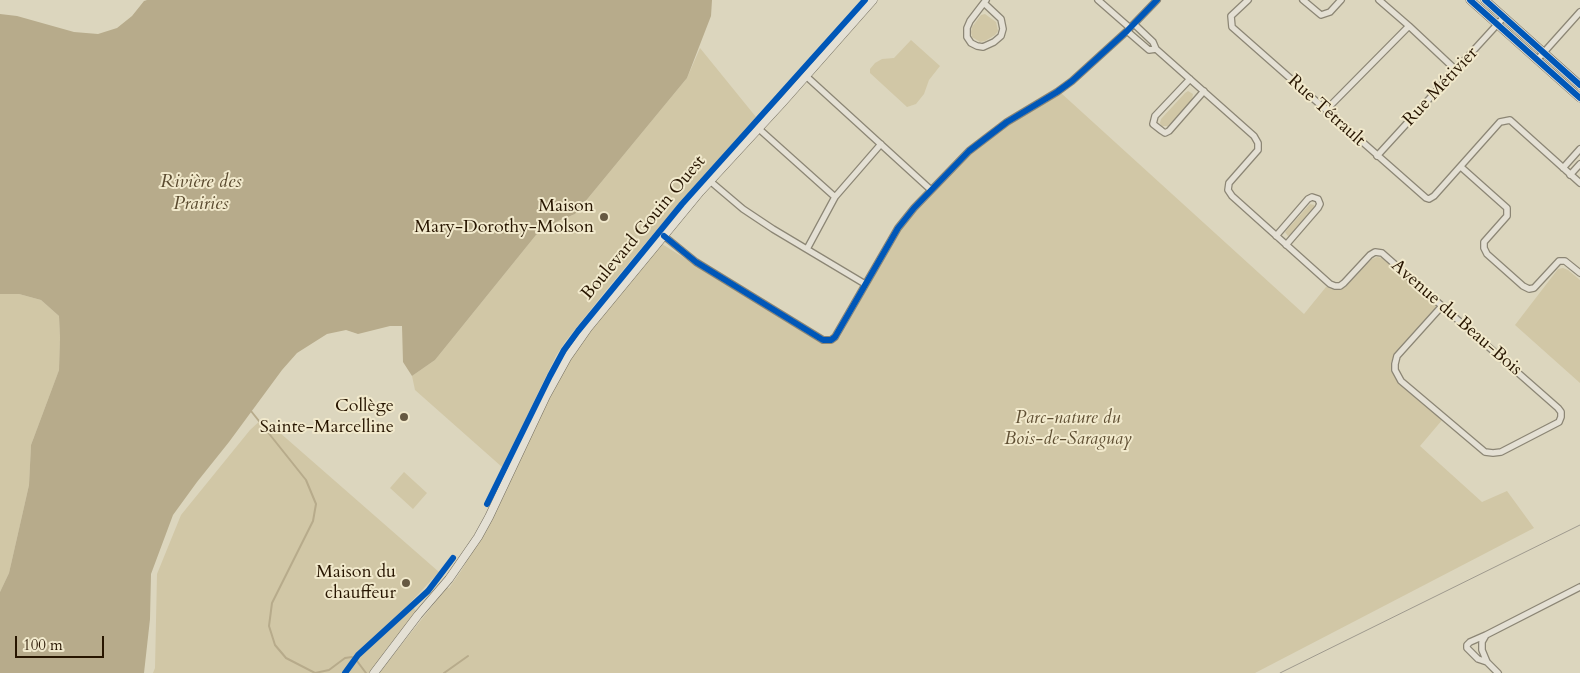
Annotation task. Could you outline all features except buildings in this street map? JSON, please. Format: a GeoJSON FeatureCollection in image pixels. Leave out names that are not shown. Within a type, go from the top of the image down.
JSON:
{"type":"FeatureCollection","features":[{"type":"Feature","properties":{"kind":"street","name":"Boulevard Gouin Ouest"},"geometry":{"type":"LineString","coordinates":[[374,673],[418,615],[449,579],[478,537],[494,508],[546,396],[571,352],[597,315],[710,181],[873,0]]}},
{"type":"Feature","properties":{"kind":"street","name":"Avenue du Beau-Bois"},"geometry":{"type":"LineString","coordinates":[[1098,0],[1130,27],[1153,42],[1156,49],[1254,136],[1258,142],[1258,150],[1229,183],[1228,190],[1232,196],[1330,284],[1335,286],[1340,286],[1344,283],[1370,255],[1376,252],[1382,253],[1558,408],[1561,412],[1559,422],[1501,452],[1485,452],[1401,381],[1395,364],[1397,356],[1442,306]]}},
{"type":"Feature","properties":{"kind":"street"},"geometry":{"type":"LineString","coordinates":[[664,236],[696,262],[823,340],[831,340],[835,337],[898,228],[931,190],[969,151],[988,135],[1072,81],[1157,0]]}},
{"type":"Feature","properties":{"kind":"street","name":"Rue Tétrault"},"geometry":{"type":"LineString","coordinates":[[1248,0],[1231,16],[1232,27],[1423,196],[1429,199],[1434,196],[1461,167]]}},
{"type":"Feature","properties":{"kind":"street"},"geometry":{"type":"LineString","coordinates":[[1303,0],[1321,15],[1330,12],[1341,0]]}},
{"type":"Feature","properties":{"kind":"street"},"geometry":{"type":"LineString","coordinates":[[1379,0],[1457,71]]}},
{"type":"Feature","properties":{"kind":"street"},"geometry":{"type":"LineString","coordinates":[[1470,0],[1580,98]]}},
{"type":"Feature","properties":{"kind":"street"},"geometry":{"type":"LineString","coordinates":[[1485,0],[1580,85]]}},
{"type":"Feature","properties":{"kind":"street"},"geometry":{"type":"LineString","coordinates":[[985,1],[1001,19],[1003,29],[1000,36],[994,42],[984,47],[971,43],[967,37],[967,28],[985,1]]}},
{"type":"Feature","properties":{"kind":"street"},"geometry":{"type":"LineString","coordinates":[[1537,60],[1580,12]]}},
{"type":"Feature","properties":{"kind":"street","name":"Rue Métivier"},"geometry":{"type":"LineString","coordinates":[[1377,156],[1457,71],[1504,17]]}},
{"type":"Feature","properties":{"kind":"street"},"geometry":{"type":"LineString","coordinates":[[1326,110],[1409,26]]}},
{"type":"Feature","properties":{"kind":"street","name":"Avenue du Beau-Bois"},"geometry":{"type":"LineString","coordinates":[[1130,27],[1149,50],[1156,49]]}},
{"type":"Feature","properties":{"kind":"street"},"geometry":{"type":"LineString","coordinates":[[806,76],[931,190]]}},
{"type":"Feature","properties":{"kind":"street"},"geometry":{"type":"LineString","coordinates":[[1190,79],[1155,116],[1153,124],[1165,133],[1169,132],[1204,91]]}},
{"type":"Feature","properties":{"kind":"street"},"geometry":{"type":"LineString","coordinates":[[1580,183],[1510,120],[1500,122],[1461,167],[1507,208],[1507,216],[1484,242],[1487,254],[1523,286],[1529,289],[1534,288],[1559,261],[1565,261],[1580,273]]}},
{"type":"Feature","properties":{"kind":"street"},"geometry":{"type":"LineString","coordinates":[[758,128],[835,197]]}},
{"type":"Feature","properties":{"kind":"street"},"geometry":{"type":"LineString","coordinates":[[808,249],[835,197],[881,144]]}},
{"type":"Feature","properties":{"kind":"street"},"geometry":{"type":"LineString","coordinates":[[1563,168],[1580,149]]}},
{"type":"Feature","properties":{"kind":"street"},"geometry":{"type":"LineString","coordinates":[[1570,175],[1580,164]]}},
{"type":"Feature","properties":{"kind":"street"},"geometry":{"type":"LineString","coordinates":[[710,181],[743,209],[773,229],[865,284]]}},
{"type":"Feature","properties":{"kind":"street"},"geometry":{"type":"LineString","coordinates":[[1276,236],[1308,199],[1312,197],[1318,199],[1320,204],[1318,208],[1286,245]]}},
{"type":"Feature","properties":{"kind":"street"},"geometry":{"type":"LineString","coordinates":[[1487,662],[1478,659],[1467,648],[1470,642],[1580,587]]}},
{"type":"Feature","properties":{"kind":"street"},"geometry":{"type":"LineString","coordinates":[[1486,635],[1482,642],[1482,650],[1487,662],[1498,673]]}},
{"type":"Feature","properties":{"kind":"green space"},"geometry":{"type":"Polygon","coordinates":[[[985,14],[996,22],[998,31],[995,35],[980,42],[972,37],[971,32],[972,27],[981,15],[985,14]]]}},
{"type":"Feature","properties":{"kind":"green space"},"geometry":{"type":"Polygon","coordinates":[[[911,40],[940,66],[929,80],[924,94],[916,104],[907,107],[870,73],[870,69],[882,59],[894,58],[911,40]]]}},
{"type":"Feature","properties":{"kind":"green space"},"geometry":{"type":"Polygon","coordinates":[[[700,48],[756,117],[665,220],[565,342],[556,356],[502,467],[415,390],[412,376],[435,360],[536,235],[556,222],[575,214],[687,78],[700,48]]]}},
{"type":"Feature","properties":{"kind":"green space"},"geometry":{"type":"Polygon","coordinates":[[[1188,91],[1193,94],[1192,100],[1168,126],[1162,126],[1160,123],[1161,119],[1188,91]]]}},
{"type":"Feature","properties":{"kind":"green space","name":"Parc-nature du Bois-de-Saraguay"},"geometry":{"type":"Polygon","coordinates":[[[1061,93],[1304,314],[1326,287],[1335,290],[1345,287],[1372,259],[1377,257],[1382,258],[1438,306],[1394,355],[1391,363],[1392,371],[1399,383],[1443,419],[1420,446],[1482,502],[1507,491],[1534,528],[1255,673],[379,673],[461,571],[497,510],[545,407],[573,354],[588,333],[662,244],[822,344],[832,344],[840,337],[896,237],[908,220],[975,150],[998,132],[1061,93]]]}},
{"type":"Feature","properties":{"kind":"green space"},"geometry":{"type":"Polygon","coordinates":[[[1310,204],[1314,205],[1315,208],[1288,236],[1285,232],[1310,204]]]}},
{"type":"Feature","properties":{"kind":"green space"},"geometry":{"type":"Polygon","coordinates":[[[1563,268],[1580,280],[1580,383],[1515,325],[1558,269],[1563,268]]]}},
{"type":"Feature","properties":{"kind":"green space"},"geometry":{"type":"Polygon","coordinates":[[[0,294],[19,294],[41,300],[59,316],[60,338],[59,370],[31,445],[29,485],[9,573],[0,592],[0,294]]]}},
{"type":"Feature","properties":{"kind":"green space"},"geometry":{"type":"Polygon","coordinates":[[[263,418],[439,572],[410,603],[416,611],[369,673],[153,673],[155,668],[157,574],[181,515],[250,430],[263,418]]]}},
{"type":"Feature","properties":{"kind":"green space"},"geometry":{"type":"Polygon","coordinates":[[[404,472],[427,493],[413,509],[390,488],[404,472]]]}},
{"type":"Feature","properties":{"kind":"water","name":"Rivière des Prairies"},"geometry":{"type":"Polygon","coordinates":[[[147,0],[712,0],[711,16],[687,78],[575,214],[556,222],[536,235],[435,360],[412,376],[403,362],[402,326],[390,326],[358,334],[346,330],[327,334],[297,353],[282,370],[173,515],[151,574],[150,619],[144,673],[0,673],[0,592],[9,573],[29,485],[31,445],[59,370],[60,338],[59,316],[41,300],[19,294],[0,294],[0,14],[17,16],[74,32],[98,34],[117,28],[147,0]]]}},
{"type":"Feature","properties":{"kind":"waterway"},"geometry":{"type":"LineString","coordinates":[[251,411],[306,480],[316,504],[313,521],[272,603],[269,626],[275,645],[286,658],[315,673],[329,670],[345,658],[352,657]]}},
{"type":"Feature","properties":{"kind":"waterway"},"geometry":{"type":"LineString","coordinates":[[444,673],[468,656]]}},
{"type":"Feature","properties":{"kind":"waterway"},"geometry":{"type":"LineString","coordinates":[[357,661],[366,673]]}},
{"type":"Feature","properties":{"kind":"tram line"},"geometry":{"type":"LineString","coordinates":[[1280,673],[1580,525]]}},
{"type":"Feature","properties":{"kind":"cycle path"},"geometry":{"type":"LineString","coordinates":[[487,504],[550,376],[564,350],[578,331],[682,204],[865,0]]}},
{"type":"Feature","properties":{"kind":"cycle path"},"geometry":{"type":"LineString","coordinates":[[664,236],[696,262],[823,340],[831,340],[835,337],[898,228],[914,208],[969,151],[1007,122],[1072,81],[1127,31],[1157,0]]}},
{"type":"Feature","properties":{"kind":"cycle path"},"geometry":{"type":"LineString","coordinates":[[1470,0],[1580,98]]}},
{"type":"Feature","properties":{"kind":"cycle path"},"geometry":{"type":"LineString","coordinates":[[1485,0],[1580,85]]}},
{"type":"Feature","properties":{"kind":"cycle path"},"geometry":{"type":"LineString","coordinates":[[345,673],[358,655],[428,591],[453,558]]}},
{"type":"Feature","properties":{"kind":"place","name":"Maison Mary-Dorothy-Molson"},"geometry":{"type":"Point","coordinates":[604,217]}},
{"type":"Feature","properties":{"kind":"place","name":"Collège Sainte-Marcelline"},"geometry":{"type":"Point","coordinates":[404,417]}},
{"type":"Feature","properties":{"kind":"place","name":"Maison du chauffeur"},"geometry":{"type":"Point","coordinates":[406,583]}}]}
